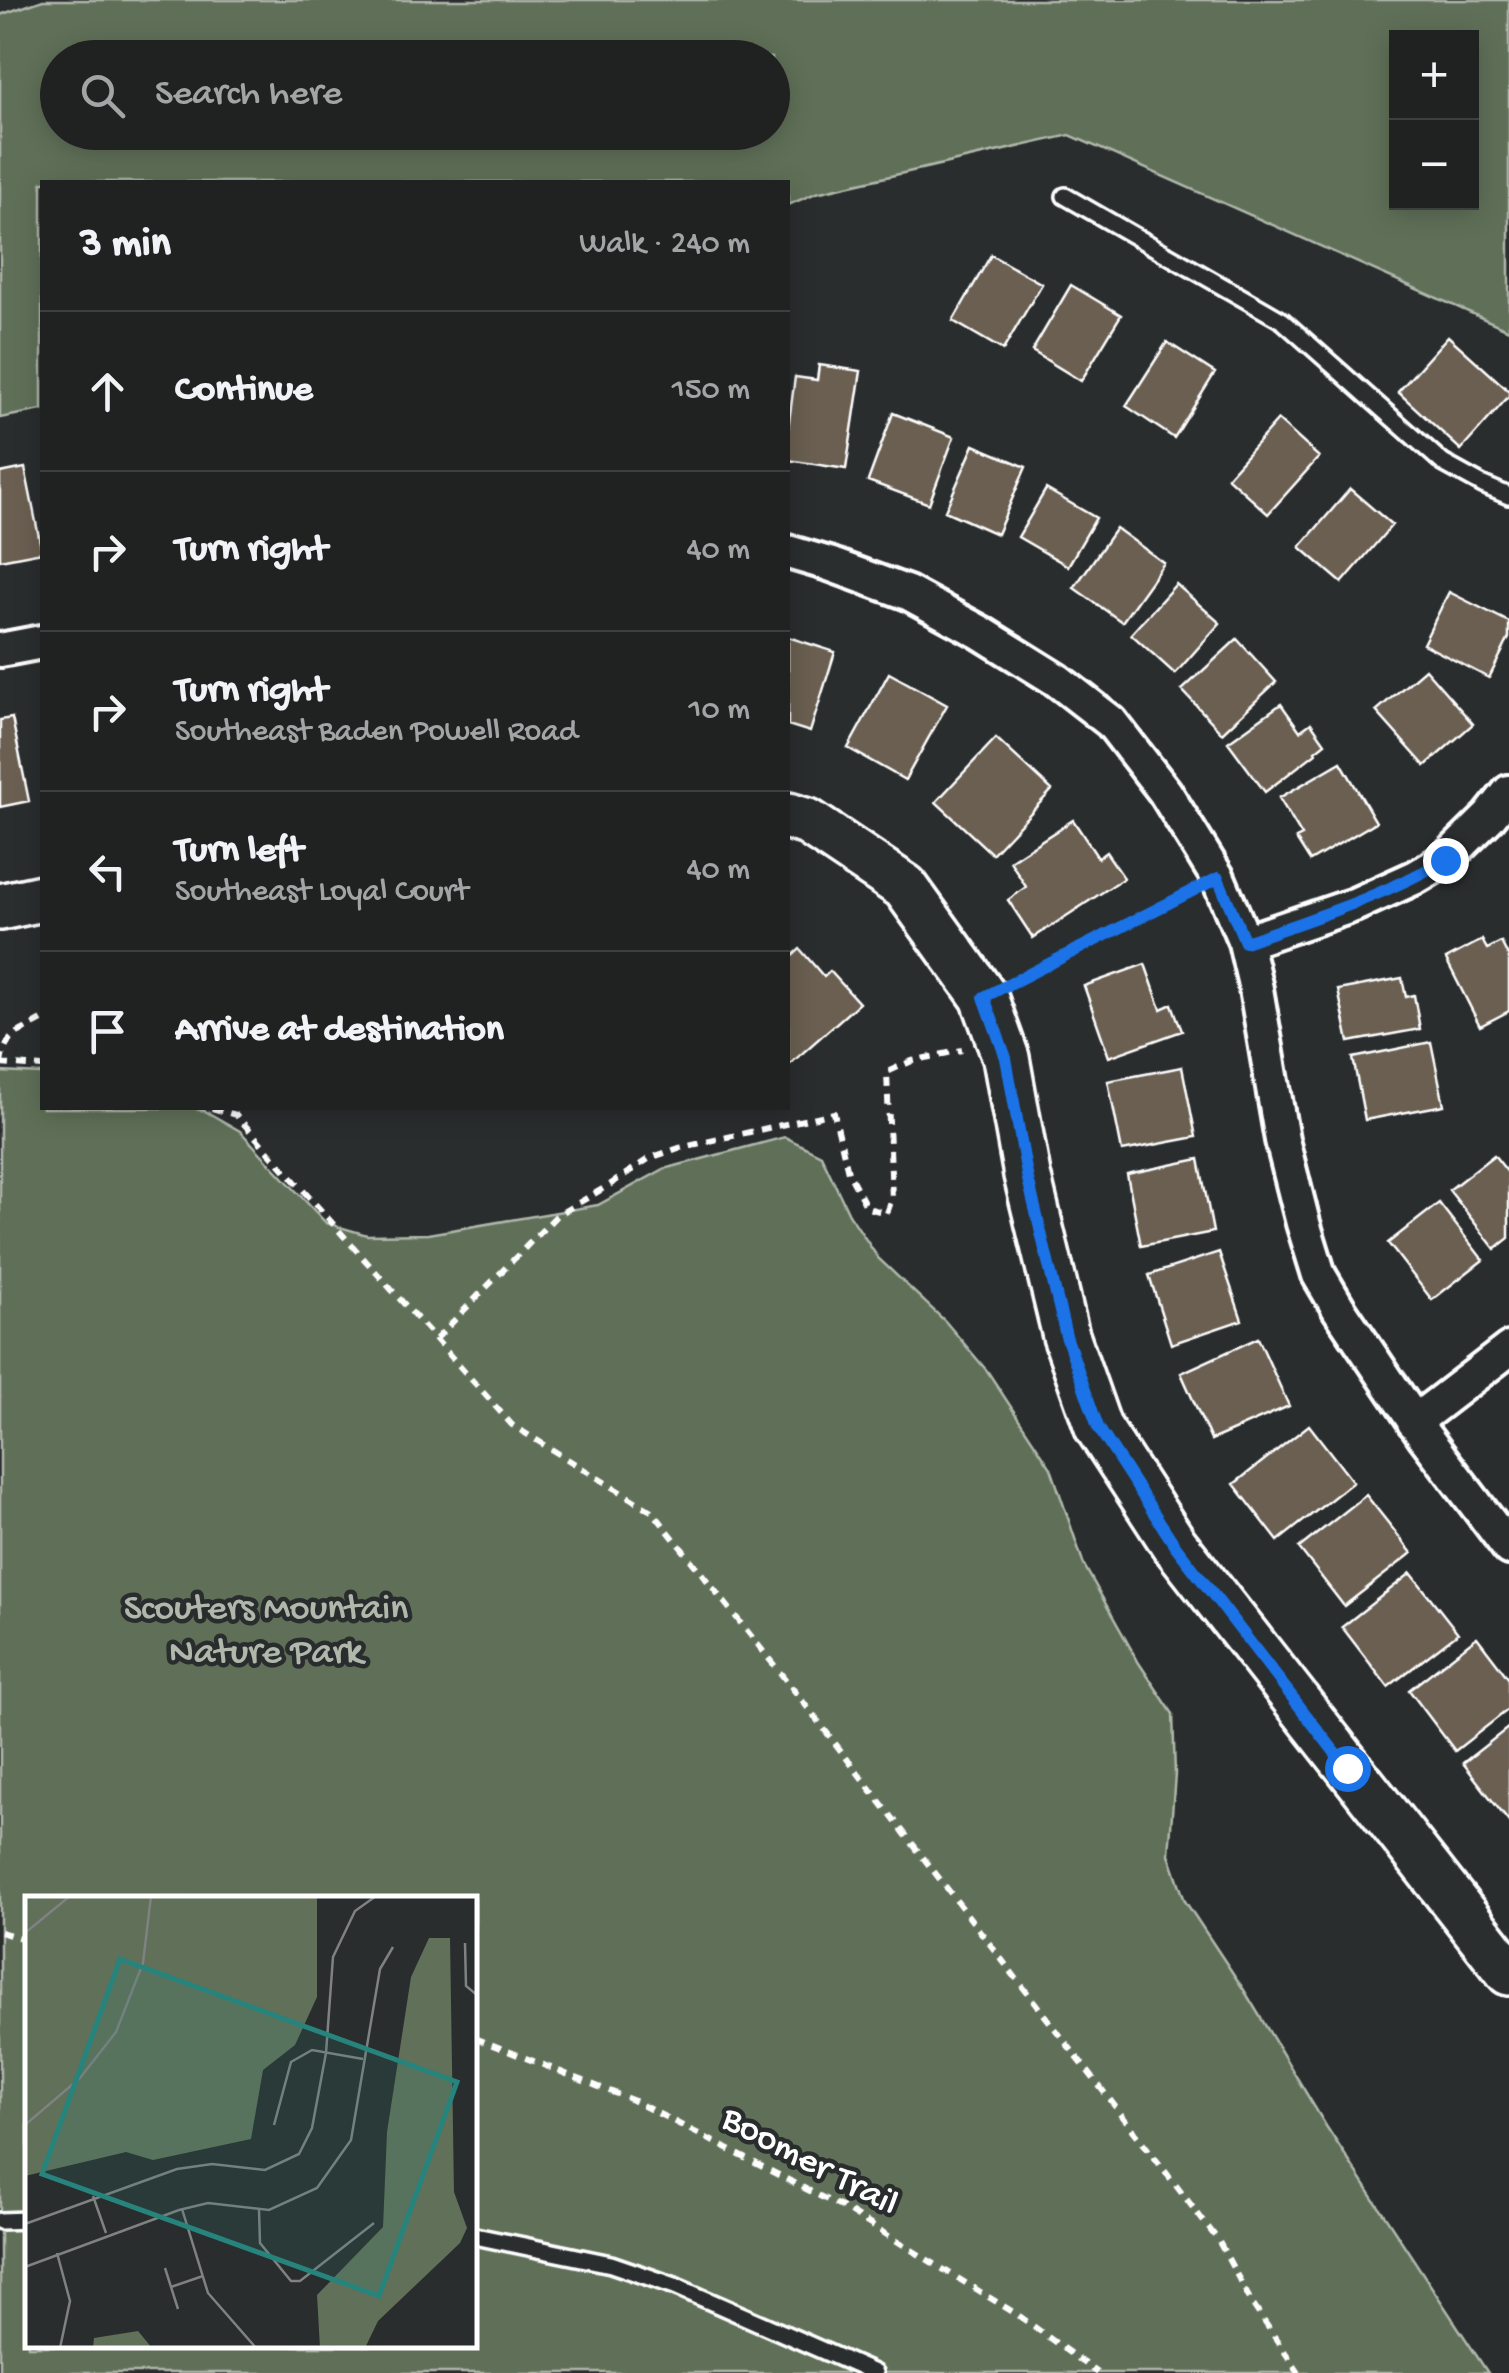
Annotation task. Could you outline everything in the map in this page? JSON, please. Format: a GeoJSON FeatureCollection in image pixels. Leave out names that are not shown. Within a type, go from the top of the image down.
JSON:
{"type":"FeatureCollection","features":[{"type":"Feature","properties":{"kind":"street"},"geometry":{"type":"LineString","coordinates":[[790,553],[908,593],[1057,680],[1111,722],[1165,792],[1218,878],[1245,942],[1282,1140],[1320,1275],[1414,1422],[1509,1548]]}},
{"type":"Feature","properties":{"kind":"street"},"geometry":{"type":"LineString","coordinates":[[0,650],[40,642]]}},
{"type":"Feature","properties":{"kind":"street"},"geometry":{"type":"LineString","coordinates":[[1245,942],[1354,904],[1416,877],[1445,860],[1509,792]]}},
{"type":"Feature","properties":{"kind":"street"},"geometry":{"type":"LineString","coordinates":[[790,817],[808,822],[906,887],[984,997],[1006,1058],[1027,1175],[1066,1336],[1098,1427],[1174,1544],[1509,1972]]}},
{"type":"Feature","properties":{"kind":"street"},"geometry":{"type":"LineString","coordinates":[[0,907],[40,898]]}},
{"type":"Feature","properties":{"kind":"street"},"geometry":{"type":"LineString","coordinates":[[1414,1422],[1509,1350]]}},
{"type":"Feature","properties":{"kind":"lane"},"geometry":{"type":"LineString","coordinates":[[1065,196],[1283,320],[1443,464],[1509,496]]}},
{"type":"Feature","properties":{"kind":"lane"},"geometry":{"type":"LineString","coordinates":[[0,2222],[25,2220]]}},
{"type":"Feature","properties":{"kind":"lane"},"geometry":{"type":"LineString","coordinates":[[478,2237],[611,2264],[674,2286],[874,2373]]}},
{"type":"Feature","properties":{"kind":"path"},"geometry":{"type":"LineString","coordinates":[[984,997],[1218,878]]}},
{"type":"Feature","properties":{"kind":"path"},"geometry":{"type":"LineString","coordinates":[[40,1021],[16,1033],[4,1047],[1,1064],[40,1067]]}},
{"type":"Feature","properties":{"kind":"path"},"geometry":{"type":"LineString","coordinates":[[436,1339],[556,1216],[650,1158],[680,1148],[834,1113],[848,1172],[868,1208],[887,1213],[892,1199],[887,1072],[912,1061],[1000,1041]]}},
{"type":"Feature","properties":{"kind":"path"},"geometry":{"type":"LineString","coordinates":[[219,1110],[236,1115],[512,1424],[653,1512],[1218,2240],[1253,2306],[1299,2373]]}},
{"type":"Feature","properties":{"kind":"path"},"geometry":{"type":"LineString","coordinates":[[0,1932],[25,1939]]}},
{"type":"Feature","properties":{"kind":"path","name":"Boomer Trail"},"geometry":{"type":"LineString","coordinates":[[478,2039],[632,2100],[842,2208],[1018,2315],[1097,2373]]}},
{"type":"Feature","properties":{"kind":"green space"},"geometry":{"type":"Polygon","coordinates":[[[43,0],[1509,0],[1509,330],[1070,135],[816,193],[790,204],[790,180],[40,180],[40,410],[0,418],[0,15],[43,0]]]}},
{"type":"Feature","properties":{"kind":"green space","name":"Scouters Mountain Nature Park"},"geometry":{"type":"Polygon","coordinates":[[[0,1072],[40,1074],[40,1110],[205,1111],[240,1131],[326,1223],[367,1235],[428,1234],[598,1205],[664,1169],[785,1137],[821,1155],[849,1214],[878,1258],[945,1321],[988,1372],[1051,1468],[1084,1565],[1139,1663],[1173,1714],[1175,1774],[1169,1854],[1185,1901],[1488,2373],[0,2373],[0,1072]]]}},
{"type":"Feature","properties":{"kind":"building"},"geometry":{"type":"Polygon","coordinates":[[[991,255],[1042,284],[1003,350],[953,321],[991,255]]]}},
{"type":"Feature","properties":{"kind":"building"},"geometry":{"type":"Polygon","coordinates":[[[1071,285],[1121,315],[1081,381],[1032,351],[1071,285]]]}},
{"type":"Feature","properties":{"kind":"building"},"geometry":{"type":"Polygon","coordinates":[[[1448,336],[1509,391],[1509,396],[1461,450],[1398,392],[1448,336]]]}},
{"type":"Feature","properties":{"kind":"building"},"geometry":{"type":"Polygon","coordinates":[[[1167,342],[1215,373],[1174,438],[1126,406],[1167,342]]]}},
{"type":"Feature","properties":{"kind":"building"},"geometry":{"type":"Polygon","coordinates":[[[819,365],[861,371],[846,469],[790,460],[795,377],[817,380],[819,365]]]}},
{"type":"Feature","properties":{"kind":"building"},"geometry":{"type":"Polygon","coordinates":[[[893,413],[954,437],[929,504],[868,481],[893,413]]]}},
{"type":"Feature","properties":{"kind":"building"},"geometry":{"type":"Polygon","coordinates":[[[1278,420],[1319,457],[1268,514],[1227,477],[1278,420]]]}},
{"type":"Feature","properties":{"kind":"building"},"geometry":{"type":"Polygon","coordinates":[[[974,445],[1026,467],[997,534],[945,511],[974,445]]]}},
{"type":"Feature","properties":{"kind":"building"},"geometry":{"type":"Polygon","coordinates":[[[25,468],[40,552],[0,560],[0,473],[25,468]]]}},
{"type":"Feature","properties":{"kind":"building"},"geometry":{"type":"Polygon","coordinates":[[[1046,489],[1096,518],[1068,566],[1018,537],[1046,489]]]}},
{"type":"Feature","properties":{"kind":"building"},"geometry":{"type":"Polygon","coordinates":[[[1350,489],[1392,525],[1342,583],[1300,547],[1350,489]]]}},
{"type":"Feature","properties":{"kind":"building"},"geometry":{"type":"Polygon","coordinates":[[[1116,528],[1164,563],[1122,622],[1074,588],[1116,528]]]}},
{"type":"Feature","properties":{"kind":"building"},"geometry":{"type":"Polygon","coordinates":[[[1176,584],[1220,623],[1175,674],[1131,634],[1176,584]]]}},
{"type":"Feature","properties":{"kind":"building"},"geometry":{"type":"Polygon","coordinates":[[[1449,592],[1509,622],[1509,638],[1489,678],[1423,644],[1449,592]]]}},
{"type":"Feature","properties":{"kind":"building"},"geometry":{"type":"Polygon","coordinates":[[[790,638],[835,652],[810,732],[790,726],[790,638]]]}},
{"type":"Feature","properties":{"kind":"building"},"geometry":{"type":"Polygon","coordinates":[[[1237,639],[1276,682],[1222,733],[1182,690],[1237,639]]]}},
{"type":"Feature","properties":{"kind":"building"},"geometry":{"type":"Polygon","coordinates":[[[1425,669],[1473,724],[1425,766],[1376,711],[1425,669]]]}},
{"type":"Feature","properties":{"kind":"building"},"geometry":{"type":"Polygon","coordinates":[[[889,673],[947,705],[905,780],[848,748],[889,673]]]}},
{"type":"Feature","properties":{"kind":"building"},"geometry":{"type":"Polygon","coordinates":[[[1281,704],[1300,731],[1311,723],[1325,743],[1265,792],[1228,742],[1281,704]]]}},
{"type":"Feature","properties":{"kind":"building"},"geometry":{"type":"Polygon","coordinates":[[[12,718],[29,801],[0,807],[0,720],[12,718]]]}},
{"type":"Feature","properties":{"kind":"building"},"geometry":{"type":"Polygon","coordinates":[[[996,738],[1052,790],[992,854],[936,802],[996,738]]]}},
{"type":"Feature","properties":{"kind":"building"},"geometry":{"type":"Polygon","coordinates":[[[1341,762],[1376,822],[1310,861],[1296,839],[1302,836],[1279,798],[1341,762]]]}},
{"type":"Feature","properties":{"kind":"building"},"geometry":{"type":"Polygon","coordinates":[[[1073,820],[1098,858],[1106,852],[1124,878],[1033,938],[1008,900],[1026,887],[1010,861],[1073,820]]]}},
{"type":"Feature","properties":{"kind":"building"},"geometry":{"type":"Polygon","coordinates":[[[1482,940],[1487,949],[1501,942],[1509,958],[1509,1011],[1480,1026],[1446,959],[1482,940]]]}},
{"type":"Feature","properties":{"kind":"building"},"geometry":{"type":"Polygon","coordinates":[[[800,949],[824,977],[830,971],[859,1003],[790,1064],[790,958],[800,949]]]}},
{"type":"Feature","properties":{"kind":"building"},"geometry":{"type":"Polygon","coordinates":[[[1145,964],[1161,1009],[1172,1004],[1182,1031],[1109,1057],[1084,986],[1145,964]]]}},
{"type":"Feature","properties":{"kind":"building"},"geometry":{"type":"Polygon","coordinates":[[[1402,978],[1406,997],[1414,995],[1420,1029],[1349,1042],[1338,990],[1402,978]]]}},
{"type":"Feature","properties":{"kind":"building"},"geometry":{"type":"Polygon","coordinates":[[[1431,1042],[1444,1105],[1365,1120],[1353,1058],[1431,1042]]]}},
{"type":"Feature","properties":{"kind":"building"},"geometry":{"type":"Polygon","coordinates":[[[1182,1067],[1196,1137],[1122,1151],[1108,1081],[1182,1067]]]}},
{"type":"Feature","properties":{"kind":"building"},"geometry":{"type":"Polygon","coordinates":[[[1494,1155],[1509,1174],[1509,1238],[1495,1249],[1449,1190],[1494,1155]]]}},
{"type":"Feature","properties":{"kind":"building"},"geometry":{"type":"Polygon","coordinates":[[[1199,1159],[1213,1232],[1141,1246],[1127,1174],[1199,1159]]]}},
{"type":"Feature","properties":{"kind":"building"},"geometry":{"type":"Polygon","coordinates":[[[1439,1203],[1483,1260],[1432,1300],[1388,1243],[1439,1203]]]}},
{"type":"Feature","properties":{"kind":"building"},"geometry":{"type":"Polygon","coordinates":[[[1219,1252],[1242,1320],[1171,1344],[1149,1275],[1219,1252]]]}},
{"type":"Feature","properties":{"kind":"building"},"geometry":{"type":"Polygon","coordinates":[[[1258,1338],[1289,1406],[1211,1440],[1181,1373],[1258,1338]]]}},
{"type":"Feature","properties":{"kind":"building"},"geometry":{"type":"Polygon","coordinates":[[[1309,1425],[1353,1482],[1278,1541],[1234,1484],[1309,1425]]]}},
{"type":"Feature","properties":{"kind":"building"},"geometry":{"type":"Polygon","coordinates":[[[1366,1495],[1412,1553],[1344,1606],[1299,1548],[1366,1495]]]}},
{"type":"Feature","properties":{"kind":"building"},"geometry":{"type":"Polygon","coordinates":[[[1411,1573],[1458,1633],[1388,1687],[1342,1627],[1411,1573]]]}},
{"type":"Feature","properties":{"kind":"building"},"geometry":{"type":"Polygon","coordinates":[[[1477,1637],[1509,1679],[1509,1709],[1455,1751],[1409,1690],[1477,1637]]]}},
{"type":"Feature","properties":{"kind":"building"},"geometry":{"type":"Polygon","coordinates":[[[1509,1727],[1509,1822],[1463,1763],[1509,1727]]]}},
{"type":"Feature","properties":{"kind":"route"},"geometry":{"type":"LineString","coordinates":[[1347,1768],[1174,1544],[1098,1427],[1066,1336],[1027,1175],[1006,1058],[984,997],[1218,878],[1245,942],[1354,904],[1445,860]]}}]}
